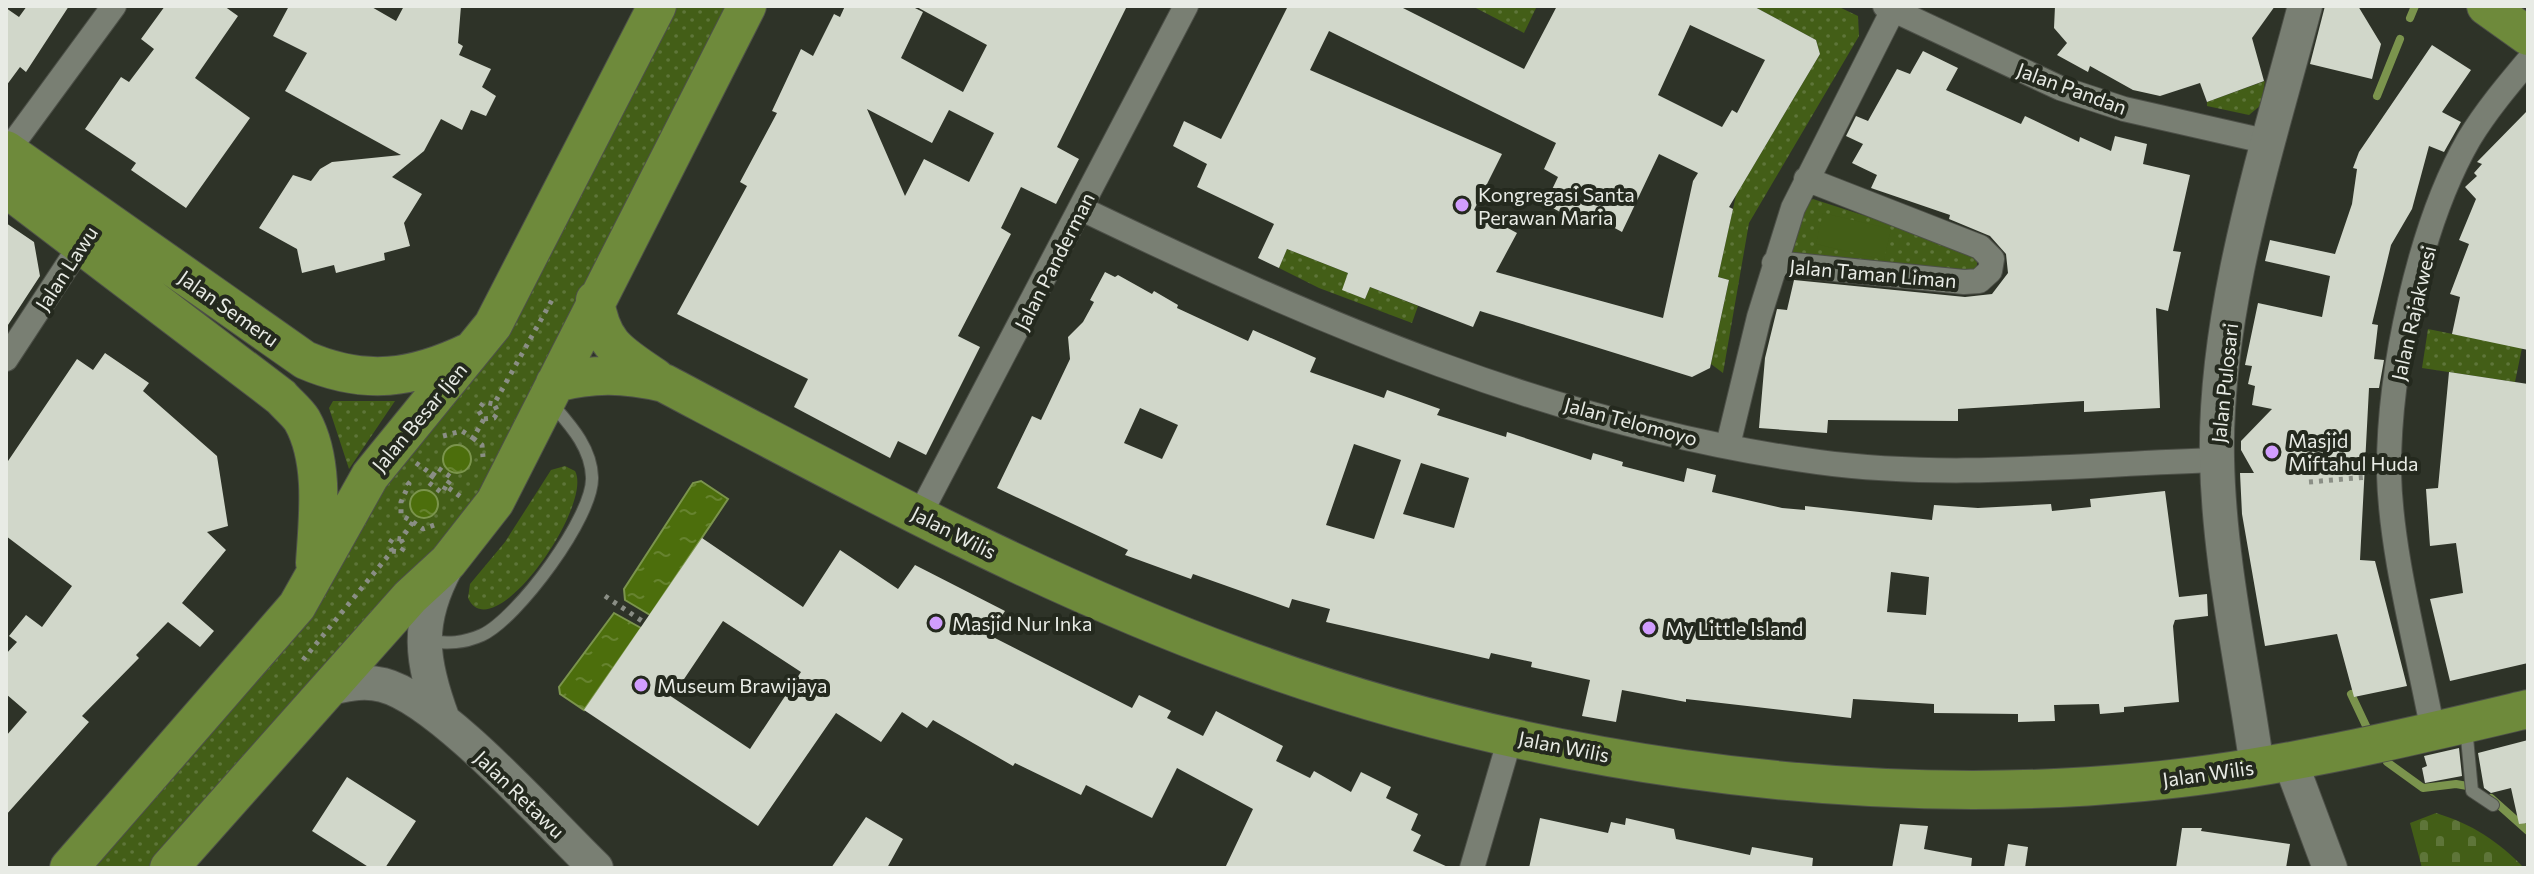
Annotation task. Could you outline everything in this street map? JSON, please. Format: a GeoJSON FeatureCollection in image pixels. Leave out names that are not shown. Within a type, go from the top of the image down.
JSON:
{"type":"FeatureCollection","features":[{"type":"Feature","properties":{"kind":"main road","name":"Jalan Besar Ijen"},"geometry":{"type":"LineString","coordinates":[[69,868],[297,606],[370,476],[477,348],[511,296],[657,6]]}},
{"type":"Feature","properties":{"kind":"main road"},"geometry":{"type":"LineString","coordinates":[[169,868],[410,597],[448,562],[495,502],[540,390],[595,300],[747,6]]}},
{"type":"Feature","properties":{"kind":"main road","name":"Jalan Pulosari"},"geometry":{"type":"LineString","coordinates":[[2305,6],[2269,142],[2233,301],[2219,391],[2217,460],[2228,575],[2274,764],[2330,868]]}},
{"type":"Feature","properties":{"kind":"main road"},"geometry":{"type":"LineString","coordinates":[[2486,6],[2527,39]]}},
{"type":"Feature","properties":{"kind":"main road","name":"Jalan Semeru"},"geometry":{"type":"LineString","coordinates":[[6,161],[281,397],[301,420],[312,450],[317,487],[314,575]]}},
{"type":"Feature","properties":{"kind":"main road","name":"Jalan Semeru"},"geometry":{"type":"LineString","coordinates":[[90,231],[253,326],[305,360],[329,370],[355,377],[396,376],[441,365],[477,348]]}},
{"type":"Feature","properties":{"kind":"main road","name":"Jalan Wilis"},"geometry":{"type":"LineString","coordinates":[[595,300],[604,337],[617,351],[664,383],[1024,568],[1241,659],[1418,712],[1511,735],[1703,770],[1813,783],[1922,789],[2144,782],[2274,764],[2528,709]]}},
{"type":"Feature","properties":{"kind":"main road","name":"Jalan Wilis"},"geometry":{"type":"LineString","coordinates":[[540,390],[590,374],[626,374],[664,383]]}},
{"type":"Feature","properties":{"kind":"main road","name":"Jalan Retawu"},"geometry":{"type":"LineString","coordinates":[[443,720],[428,680],[423,640],[430,600],[448,562]]}},
{"type":"Feature","properties":{"kind":"main road","name":"Jalan Retawu"},"geometry":{"type":"LineString","coordinates":[[329,688],[361,681],[384,685],[407,695],[443,720],[596,868]]}},
{"type":"Feature","properties":{"kind":"street"},"geometry":{"type":"LineString","coordinates":[[6,161],[114,6]]}},
{"type":"Feature","properties":{"kind":"street","name":"Jalan Panderman"},"geometry":{"type":"LineString","coordinates":[[920,514],[1186,6]]}},
{"type":"Feature","properties":{"kind":"street","name":"Jalan Pandan"},"geometry":{"type":"LineString","coordinates":[[1889,8],[2060,88],[2124,109],[2269,142]]}},
{"type":"Feature","properties":{"kind":"street","name":"Jalan Taman Liman"},"geometry":{"type":"LineString","coordinates":[[1728,445],[1774,263],[1806,179],[1889,8]]}},
{"type":"Feature","properties":{"kind":"street","name":"Jalan Rajakwesi"},"geometry":{"type":"LineString","coordinates":[[2450,728],[2394,522],[2389,475],[2398,364],[2433,228],[2468,141],[2527,39]]}},
{"type":"Feature","properties":{"kind":"street","name":"Jalan Taman Liman"},"geometry":{"type":"LineString","coordinates":[[1774,263],[1964,282],[1979,281],[1990,271],[1992,259],[1980,247],[1806,179]]}},
{"type":"Feature","properties":{"kind":"street","name":"Jalan Telomoyo"},"geometry":{"type":"LineString","coordinates":[[1082,209],[1320,319],[1461,373],[1635,424],[1728,445],[1818,462],[1968,471],[2217,460]]}},
{"type":"Feature","properties":{"kind":"street","name":"Jalan Lawu"},"geometry":{"type":"LineString","coordinates":[[6,359],[90,231]]}},
{"type":"Feature","properties":{"kind":"street"},"geometry":{"type":"LineString","coordinates":[[1472,868],[1511,735]]}},
{"type":"Feature","properties":{"kind":"lane"},"geometry":{"type":"LineString","coordinates":[[423,640],[447,644],[485,634],[528,594],[579,522],[592,478],[587,453],[577,434],[540,390]]}},
{"type":"Feature","properties":{"kind":"lane"},"geometry":{"type":"LineString","coordinates":[[2450,728],[2471,784],[2493,805]]}},
{"type":"Feature","properties":{"kind":"path"},"geometry":{"type":"LineString","coordinates":[[484,419],[494,418],[498,412],[494,404],[504,380],[552,300]]}},
{"type":"Feature","properties":{"kind":"path"},"geometry":{"type":"LineString","coordinates":[[504,380],[540,390]]}},
{"type":"Feature","properties":{"kind":"path"},"geometry":{"type":"LineString","coordinates":[[484,419],[478,410],[484,402],[494,404]]}},
{"type":"Feature","properties":{"kind":"path"},"geometry":{"type":"LineString","coordinates":[[438,442],[444,435],[462,431],[473,438],[484,419]]}},
{"type":"Feature","properties":{"kind":"path"},"geometry":{"type":"LineString","coordinates":[[303,660],[374,579],[392,551],[389,544],[393,538],[401,539],[413,522],[401,515],[401,502],[409,484],[403,479],[420,454]]}},
{"type":"Feature","properties":{"kind":"path"},"geometry":{"type":"LineString","coordinates":[[423,468],[433,475]]}},
{"type":"Feature","properties":{"kind":"path"},"geometry":{"type":"LineString","coordinates":[[438,468],[452,478],[446,486],[442,493],[428,482],[438,468]]}},
{"type":"Feature","properties":{"kind":"path"},"geometry":{"type":"LineString","coordinates":[[2309,482],[2389,475]]}},
{"type":"Feature","properties":{"kind":"path"},"geometry":{"type":"LineString","coordinates":[[446,486],[454,491]]}},
{"type":"Feature","properties":{"kind":"path"},"geometry":{"type":"LineString","coordinates":[[364,569],[374,579]]}},
{"type":"Feature","properties":{"kind":"path"},"geometry":{"type":"LineString","coordinates":[[605,596],[645,623]]}},
{"type":"Feature","properties":{"kind":"green space"},"geometry":{"type":"Polygon","coordinates":[[[672,6],[735,6],[500,474],[158,868],[84,868],[393,472],[672,6]]]}},
{"type":"Feature","properties":{"kind":"green space"},"geometry":{"type":"Polygon","coordinates":[[[1472,6],[1537,6],[1524,33],[1472,6]]]}},
{"type":"Feature","properties":{"kind":"green space"},"geometry":{"type":"Polygon","coordinates":[[[1753,6],[1837,6],[1858,16],[1859,36],[1749,223],[1723,373],[1711,364],[1729,280],[1718,277],[1736,195],[1820,54],[1816,40],[1753,6]]]}},
{"type":"Feature","properties":{"kind":"green space"},"geometry":{"type":"Polygon","coordinates":[[[2265,81],[2261,105],[2249,115],[2207,106],[2207,102],[2265,81]]]}},
{"type":"Feature","properties":{"kind":"green space"},"geometry":{"type":"Polygon","coordinates":[[[1813,199],[1974,251],[1978,257],[1976,271],[1971,275],[1792,254],[1805,203],[1813,199]]]}},
{"type":"Feature","properties":{"kind":"green space"},"geometry":{"type":"Polygon","coordinates":[[[1823,213],[1891,229],[1884,260],[1816,244],[1823,213]]]}},
{"type":"Feature","properties":{"kind":"green space"},"geometry":{"type":"Polygon","coordinates":[[[1287,249],[1348,273],[1343,290],[1365,299],[1370,287],[1418,306],[1412,323],[1319,288],[1279,268],[1287,249]]]}},
{"type":"Feature","properties":{"kind":"green space"},"geometry":{"type":"Polygon","coordinates":[[[2428,329],[2522,348],[2515,382],[2422,368],[2428,329]]]}},
{"type":"Feature","properties":{"kind":"green space"},"geometry":{"type":"Polygon","coordinates":[[[333,401],[395,401],[349,469],[329,408],[333,401]]]}},
{"type":"Feature","properties":{"kind":"green space"},"geometry":{"type":"Polygon","coordinates":[[[565,466],[575,471],[577,488],[570,513],[556,540],[518,590],[498,605],[481,609],[468,598],[470,584],[505,542],[551,470],[565,466]]]}},
{"type":"Feature","properties":{"kind":"green space"},"geometry":{"type":"Polygon","coordinates":[[[2436,813],[2484,834],[2524,868],[2422,868],[2410,823],[2436,813]]]}},
{"type":"Feature","properties":{"kind":"water"},"geometry":{"type":"Polygon","coordinates":[[[457,445],[467,449],[471,459],[467,469],[457,473],[447,469],[443,459],[447,449],[457,445]]]}},
{"type":"Feature","properties":{"kind":"water"},"geometry":{"type":"Polygon","coordinates":[[[701,481],[728,499],[650,615],[625,600],[624,589],[693,483],[701,481]]]}},
{"type":"Feature","properties":{"kind":"water"},"geometry":{"type":"Polygon","coordinates":[[[424,490],[434,494],[438,504],[434,514],[424,518],[414,514],[410,504],[414,494],[424,490]]]}},
{"type":"Feature","properties":{"kind":"water"},"geometry":{"type":"Polygon","coordinates":[[[614,613],[641,628],[584,710],[560,694],[559,687],[614,613]]]}},
{"type":"Feature","properties":{"kind":"building"},"geometry":{"type":"Polygon","coordinates":[[[27,6],[69,6],[26,72],[20,67],[6,86],[6,8],[19,17],[27,6]]]}},
{"type":"Feature","properties":{"kind":"building"},"geometry":{"type":"Polygon","coordinates":[[[165,6],[224,6],[238,16],[195,78],[250,118],[186,208],[131,170],[136,163],[85,129],[121,77],[129,82],[154,49],[141,39],[165,6]]]}},
{"type":"Feature","properties":{"kind":"building"},"geometry":{"type":"Polygon","coordinates":[[[289,6],[370,6],[396,21],[404,6],[461,6],[458,43],[463,46],[459,55],[491,69],[482,87],[496,96],[486,116],[471,110],[462,130],[441,119],[424,151],[392,177],[422,194],[404,223],[410,246],[384,253],[385,260],[336,273],[334,265],[302,273],[297,249],[259,228],[293,175],[311,181],[320,169],[332,162],[401,155],[285,91],[307,53],[273,36],[289,6]]]}},
{"type":"Feature","properties":{"kind":"building"},"geometry":{"type":"Polygon","coordinates":[[[845,6],[911,6],[923,12],[901,58],[963,92],[987,45],[915,6],[1127,6],[1057,147],[1079,159],[1056,204],[1021,187],[1001,228],[1011,234],[958,336],[980,347],[926,455],[898,441],[890,458],[794,407],[808,379],[677,314],[747,186],[740,182],[777,113],[772,111],[801,49],[813,56],[834,14],[840,17],[845,6]],[[867,109],[905,196],[924,159],[969,182],[994,133],[949,110],[932,143],[867,109]]]}},
{"type":"Feature","properties":{"kind":"building","name":"Kongregasi Santa Perawan Maria"},"geometry":{"type":"Polygon","coordinates":[[[1288,6],[1399,6],[1524,69],[1557,6],[1753,6],[1816,40],[1820,54],[1729,207],[1733,209],[1718,277],[1729,280],[1710,368],[1692,377],[1480,311],[1473,327],[1370,287],[1365,299],[1342,290],[1348,273],[1287,249],[1279,268],[1258,258],[1274,224],[1197,187],[1207,164],[1173,146],[1184,121],[1221,139],[1288,6]],[[1690,25],[1658,95],[1722,127],[1732,110],[1737,113],[1765,60],[1690,25]],[[1329,31],[1310,70],[1502,154],[1474,210],[1517,233],[1496,272],[1663,318],[1693,181],[1698,173],[1659,154],[1622,232],[1589,214],[1583,224],[1545,204],[1558,177],[1544,169],[1556,143],[1329,31]]]}},
{"type":"Feature","properties":{"kind":"building"},"geometry":{"type":"Polygon","coordinates":[[[2055,6],[2275,6],[2252,38],[2264,81],[2207,102],[2200,83],[2160,96],[2133,90],[2090,66],[2088,72],[2057,55],[2067,43],[2054,28],[2055,6]]]}},
{"type":"Feature","properties":{"kind":"building"},"geometry":{"type":"Polygon","coordinates":[[[2325,6],[2358,6],[2381,44],[2372,79],[2310,64],[2325,6]]]}},
{"type":"Feature","properties":{"kind":"building"},"geometry":{"type":"Polygon","coordinates":[[[2432,45],[2471,70],[2442,112],[2461,122],[2444,152],[2429,146],[2412,209],[2391,245],[2372,324],[2378,325],[2374,359],[2384,360],[2379,388],[2369,388],[2360,560],[2375,561],[2407,686],[2354,697],[2337,634],[2265,646],[2242,514],[2240,473],[2254,473],[2241,450],[2241,441],[2272,409],[2252,405],[2255,386],[2248,384],[2252,366],[2245,365],[2258,303],[2322,317],[2330,276],[2265,261],[2270,240],[2335,254],[2352,204],[2357,169],[2353,168],[2359,152],[2432,45]]]}},
{"type":"Feature","properties":{"kind":"building"},"geometry":{"type":"Polygon","coordinates":[[[1923,51],[1958,68],[1946,90],[2021,124],[2025,116],[2079,142],[2080,137],[2111,151],[2115,136],[2147,144],[2143,164],[2190,175],[2173,251],[2181,252],[2168,311],[2156,308],[2160,408],[2084,412],[2084,401],[1958,409],[1958,421],[1828,420],[1827,433],[1759,428],[1765,358],[1777,309],[1787,310],[1794,280],[1965,297],[1992,294],[2008,273],[2006,254],[1990,236],[1949,219],[1950,215],[1871,188],[1877,175],[1852,163],[1863,144],[1846,136],[1856,116],[1868,121],[1897,69],[1910,74],[1923,51]]]}},
{"type":"Feature","properties":{"kind":"building"},"geometry":{"type":"Polygon","coordinates":[[[2528,110],[2528,350],[2452,334],[2460,297],[2450,294],[2469,244],[2459,240],[2476,199],[2465,187],[2477,176],[2474,173],[2482,164],[2477,162],[2528,110]]]}},
{"type":"Feature","properties":{"kind":"building"},"geometry":{"type":"Polygon","coordinates":[[[6,223],[34,242],[40,276],[6,328],[6,223]]]}},
{"type":"Feature","properties":{"kind":"building"},"geometry":{"type":"Polygon","coordinates":[[[1105,272],[1115,277],[1118,275],[1152,294],[1154,291],[1178,305],[1177,308],[1248,341],[1253,330],[1316,358],[1310,372],[1384,398],[1387,390],[1440,409],[1437,415],[1506,437],[1507,432],[1591,460],[1593,453],[1623,462],[1622,466],[1684,482],[1687,468],[1716,475],[1712,492],[1782,508],[1805,510],[1805,506],[1932,520],[1934,505],[1978,508],[2051,504],[2052,511],[2091,507],[2090,499],[2165,491],[2179,597],[2207,594],[2208,616],[2175,620],[2179,702],[2124,707],[2124,712],[2100,714],[2099,704],[2054,705],[2055,721],[2018,722],[2018,714],[1934,713],[1934,704],[1853,699],[1851,718],[1686,699],[1686,702],[1622,690],[1616,722],[1582,716],[1590,680],[1531,667],[1532,662],[1491,653],[1489,659],[1326,622],[1330,609],[1292,599],[1289,608],[1193,574],[1191,579],[1125,555],[1128,550],[997,488],[1032,416],[1041,420],[1070,359],[1068,337],[1083,322],[1094,302],[1090,300],[1105,272]],[[1140,408],[1124,443],[1162,459],[1178,425],[1140,408]],[[1354,444],[1326,525],[1374,539],[1401,460],[1354,444]],[[1421,463],[1403,514],[1454,528],[1469,478],[1421,463]],[[1891,572],[1887,612],[1926,615],[1929,577],[1891,572]]]}},
{"type":"Feature","properties":{"kind":"building"},"geometry":{"type":"Polygon","coordinates":[[[105,353],[149,383],[143,391],[217,456],[228,526],[207,532],[226,550],[182,603],[214,631],[200,647],[168,622],[136,655],[139,658],[82,716],[89,722],[6,815],[6,736],[27,712],[6,694],[6,654],[17,642],[9,636],[26,615],[42,627],[72,586],[6,536],[6,464],[77,359],[93,370],[105,353]]]}},
{"type":"Feature","properties":{"kind":"building"},"geometry":{"type":"Polygon","coordinates":[[[2449,372],[2528,384],[2528,663],[2450,681],[2430,599],[2463,593],[2456,543],[2430,546],[2426,489],[2438,488],[2449,372]]]}},
{"type":"Feature","properties":{"kind":"building"},"geometry":{"type":"Polygon","coordinates":[[[702,538],[803,607],[840,550],[898,589],[915,565],[1005,611],[989,635],[1132,708],[1139,695],[1171,711],[1167,718],[1203,736],[1216,711],[1283,746],[1276,761],[1310,778],[1314,771],[1351,792],[1361,772],[1391,787],[1386,798],[1418,814],[1411,830],[1421,835],[1413,851],[1450,868],[1225,868],[1253,809],[1177,768],[1152,818],[1086,785],[1081,795],[1015,763],[1013,766],[933,720],[927,728],[902,712],[881,742],[836,713],[758,826],[584,710],[702,538]],[[723,621],[672,697],[750,749],[801,672],[723,621]]]}},
{"type":"Feature","properties":{"kind":"building"},"geometry":{"type":"Polygon","coordinates":[[[2528,740],[2528,823],[2519,824],[2511,788],[2491,793],[2484,788],[2478,753],[2528,740]]]}},
{"type":"Feature","properties":{"kind":"building"},"geometry":{"type":"Polygon","coordinates":[[[2459,748],[2462,776],[2425,783],[2422,768],[2427,766],[2424,756],[2459,748]]]}},
{"type":"Feature","properties":{"kind":"building"},"geometry":{"type":"Polygon","coordinates":[[[347,777],[416,821],[385,868],[370,868],[312,831],[347,777]]]}},
{"type":"Feature","properties":{"kind":"building"},"geometry":{"type":"Polygon","coordinates":[[[866,817],[903,839],[887,868],[831,868],[866,817]]]}},
{"type":"Feature","properties":{"kind":"building"},"geometry":{"type":"Polygon","coordinates":[[[1540,818],[1608,833],[1611,822],[1625,825],[1626,818],[1674,829],[1676,839],[1750,855],[1752,847],[1813,858],[1812,868],[1529,868],[1540,818]]]}},
{"type":"Feature","properties":{"kind":"building"},"geometry":{"type":"Polygon","coordinates":[[[1900,824],[1928,826],[1924,849],[1972,858],[1971,868],[1892,868],[1900,824]]]}},
{"type":"Feature","properties":{"kind":"building"},"geometry":{"type":"Polygon","coordinates":[[[2182,828],[2202,828],[2201,831],[2290,844],[2286,868],[2176,868],[2182,828]]]}},
{"type":"Feature","properties":{"kind":"building"},"geometry":{"type":"Polygon","coordinates":[[[2008,844],[2028,847],[2025,868],[2004,868],[2008,844]]]}},
{"type":"Feature","properties":{"kind":"waterway"},"geometry":{"type":"LineString","coordinates":[[2410,18],[2415,6]]}},
{"type":"Feature","properties":{"kind":"waterway"},"geometry":{"type":"LineString","coordinates":[[2377,96],[2400,39]]}},
{"type":"Feature","properties":{"kind":"waterway"},"geometry":{"type":"LineString","coordinates":[[2351,694],[2368,730]]}},
{"type":"Feature","properties":{"kind":"waterway"},"geometry":{"type":"LineString","coordinates":[[2387,762],[2423,788],[2456,784],[2473,787]]}},
{"type":"Feature","properties":{"kind":"waterway"},"geometry":{"type":"LineString","coordinates":[[2491,798],[2528,831]]}},
{"type":"Feature","properties":{"kind":"place","name":"Kongregasi Santa Perawan Maria"},"geometry":{"type":"Point","coordinates":[1462,205]}},
{"type":"Feature","properties":{"kind":"place","name":"Masjid Miftahul Huda"},"geometry":{"type":"Point","coordinates":[2272,452]}},
{"type":"Feature","properties":{"kind":"place","name":"Masjid Nur Inka"},"geometry":{"type":"Point","coordinates":[936,623]}},
{"type":"Feature","properties":{"kind":"place","name":"My Little Island"},"geometry":{"type":"Point","coordinates":[1649,628]}},
{"type":"Feature","properties":{"kind":"place","name":"Museum Brawijaya"},"geometry":{"type":"Point","coordinates":[641,685]}}]}
